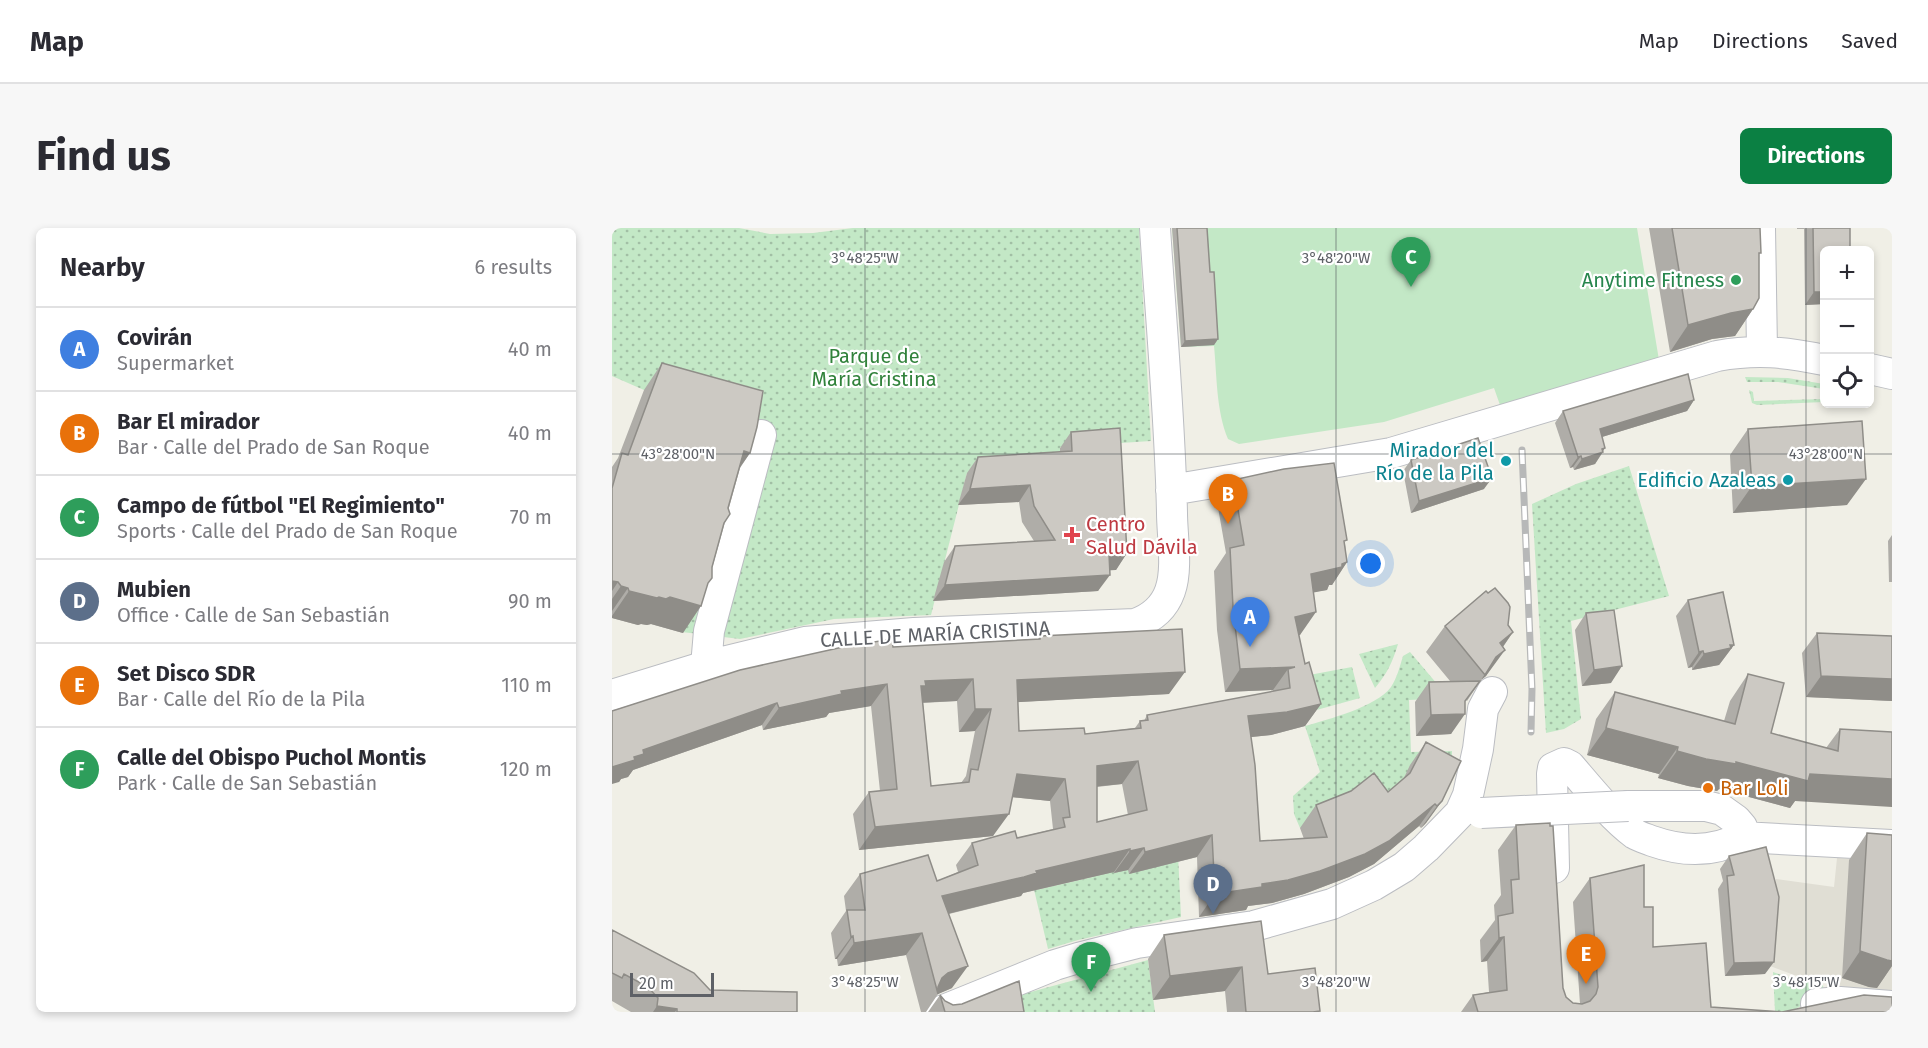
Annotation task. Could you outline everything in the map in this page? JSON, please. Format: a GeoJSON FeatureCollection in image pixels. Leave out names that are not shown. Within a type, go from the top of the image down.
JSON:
{"type":"FeatureCollection","features":[{"type":"Feature","properties":{"kind":"street"},"geometry":{"type":"LineString","coordinates":[[1155,228],[1171,490],[1391,453],[1743,351],[1762,350],[1820,359]]}},
{"type":"Feature","properties":{"kind":"street"},"geometry":{"type":"LineString","coordinates":[[1760,228],[1762,350]]}},
{"type":"Feature","properties":{"kind":"street"},"geometry":{"type":"LineString","coordinates":[[1874,370],[1892,374]]}},
{"type":"Feature","properties":{"kind":"street"},"geometry":{"type":"LineString","coordinates":[[706,666],[709,632],[761,435]]}},
{"type":"Feature","properties":{"kind":"street","name":"CALLE DE MARÍA CRISTINA"},"geometry":{"type":"LineString","coordinates":[[612,695],[706,666],[805,642],[914,633],[1135,624],[1149,619],[1162,606],[1170,590],[1173,572],[1171,490]]}},
{"type":"Feature","properties":{"kind":"street"},"geometry":{"type":"LineString","coordinates":[[1470,813],[1468,795],[1478,749],[1483,709],[1492,692]]}},
{"type":"Feature","properties":{"kind":"street"},"geometry":{"type":"LineString","coordinates":[[1555,897],[1551,784],[1553,768],[1564,763],[1570,766],[1636,835],[1671,847],[1713,848],[1728,845],[1742,837],[1892,844]]}},
{"type":"Feature","properties":{"kind":"street"},"geometry":{"type":"LineString","coordinates":[[939,1012],[1055,965],[1137,943],[1192,925],[1254,926],[1332,904],[1374,885],[1404,867],[1470,813],[1628,806],[1706,806],[1722,810],[1736,820],[1742,827],[1742,837]]}},
{"type":"Feature","properties":{"kind":"street"},"geometry":{"type":"LineString","coordinates":[[1816,1004],[1840,1002],[1892,1006]]}},
{"type":"Feature","properties":{"kind":"shaded area"},"geometry":{"type":"Polygon","coordinates":[[[1837,858],[1892,861],[1892,994],[1827,988],[1826,980],[1794,975],[1770,966],[1776,879],[1834,887],[1837,858]]]}},
{"type":"Feature","properties":{"kind":"green space","name":"Parque de María Cristina"},"geometry":{"type":"Polygon","coordinates":[[[612,228],[739,228],[770,234],[813,233],[853,228],[1139,228],[1151,441],[1060,447],[1061,467],[967,473],[931,615],[834,619],[740,639],[682,632],[689,609],[644,390],[612,376],[612,228]]]}},
{"type":"Feature","properties":{"kind":"green space"},"geometry":{"type":"Polygon","coordinates":[[[1172,228],[1637,228],[1659,360],[1500,405],[1494,388],[1384,422],[1239,444],[1228,439],[1224,428],[1214,346],[1181,347],[1172,228]]]}},
{"type":"Feature","properties":{"kind":"green space"},"geometry":{"type":"Polygon","coordinates":[[[1745,377],[1788,378],[1820,383],[1820,388],[1778,382],[1747,382],[1745,377]]]}},
{"type":"Feature","properties":{"kind":"green space"},"geometry":{"type":"Polygon","coordinates":[[[1749,390],[1753,392],[1754,401],[1820,399],[1820,402],[1757,405],[1752,403],[1749,390]]]}},
{"type":"Feature","properties":{"kind":"green space"},"geometry":{"type":"Polygon","coordinates":[[[1629,466],[1669,596],[1571,621],[1581,719],[1564,729],[1546,733],[1532,504],[1576,484],[1629,466]]]}},
{"type":"Feature","properties":{"kind":"green space"},"geometry":{"type":"Polygon","coordinates":[[[1398,644],[1389,667],[1375,688],[1359,654],[1398,644]]]}},
{"type":"Feature","properties":{"kind":"green space"},"geometry":{"type":"Polygon","coordinates":[[[1410,652],[1449,698],[1409,700],[1411,752],[1452,751],[1452,759],[1398,791],[1300,828],[1294,814],[1293,796],[1320,772],[1305,726],[1375,701],[1391,687],[1403,656],[1410,652]]]}},
{"type":"Feature","properties":{"kind":"green space"},"geometry":{"type":"Polygon","coordinates":[[[1352,667],[1360,698],[1302,714],[1293,678],[1352,667]]]}},
{"type":"Feature","properties":{"kind":"green space"},"geometry":{"type":"Polygon","coordinates":[[[1176,812],[1181,917],[1048,949],[1024,847],[1036,890],[1093,877],[1087,848],[1176,812]]]}},
{"type":"Feature","properties":{"kind":"green space"},"geometry":{"type":"Polygon","coordinates":[[[1148,960],[1155,1012],[1003,1012],[1001,1000],[1148,960]]]}},
{"type":"Feature","properties":{"kind":"green space"},"geometry":{"type":"Polygon","coordinates":[[[1773,972],[1823,985],[1824,1000],[1810,1001],[1790,1012],[1775,1012],[1773,972]]]}},
{"type":"Feature","properties":{"kind":"building"},"geometry":{"type":"Polygon","coordinates":[[[1177,228],[1207,228],[1210,272],[1214,272],[1218,339],[1185,341],[1177,228]]]}},
{"type":"Feature","properties":{"kind":"building"},"geometry":{"type":"Polygon","coordinates":[[[1672,228],[1760,228],[1759,298],[1753,309],[1688,325],[1672,228]]]}},
{"type":"Feature","properties":{"kind":"building"},"geometry":{"type":"Polygon","coordinates":[[[1813,228],[1850,228],[1850,246],[1820,246],[1820,292],[1814,292],[1813,228]]]}},
{"type":"Feature","properties":{"kind":"building"},"geometry":{"type":"Polygon","coordinates":[[[662,363],[763,391],[750,453],[744,451],[728,508],[730,514],[724,523],[712,567],[712,578],[708,583],[701,606],[670,597],[657,598],[629,591],[618,582],[612,581],[612,488],[622,453],[628,455],[662,363]]]}},
{"type":"Feature","properties":{"kind":"building"},"geometry":{"type":"Polygon","coordinates":[[[1688,374],[1694,400],[1600,429],[1605,448],[1602,449],[1603,452],[1582,459],[1581,456],[1578,457],[1563,411],[1688,374]]]}},
{"type":"Feature","properties":{"kind":"building"},"geometry":{"type":"Polygon","coordinates":[[[1862,421],[1866,479],[1752,486],[1748,429],[1862,421]]]}},
{"type":"Feature","properties":{"kind":"building","name":"Centro Salud Dávila"},"geometry":{"type":"Polygon","coordinates":[[[1120,428],[1127,553],[1109,554],[1110,575],[945,585],[955,546],[1055,540],[1034,506],[1030,485],[970,489],[978,457],[1072,451],[1071,432],[1120,428]]]}},
{"type":"Feature","properties":{"kind":"building"},"geometry":{"type":"Polygon","coordinates":[[[1478,438],[1492,478],[1419,501],[1411,460],[1478,438]]]}},
{"type":"Feature","properties":{"kind":"building"},"geometry":{"type":"Polygon","coordinates":[[[1334,463],[1347,540],[1344,541],[1347,562],[1342,564],[1342,567],[1311,574],[1316,612],[1295,617],[1305,664],[1309,662],[1321,704],[1287,712],[1248,716],[1255,765],[1260,841],[1327,837],[1316,805],[1351,791],[1374,773],[1388,792],[1410,773],[1426,742],[1461,761],[1442,801],[1437,806],[1435,804],[1389,841],[1365,854],[1320,871],[1262,884],[1262,887],[1215,894],[1212,835],[1145,852],[1144,848],[1130,851],[1130,849],[942,896],[968,966],[948,973],[942,978],[938,994],[922,933],[854,943],[847,910],[865,910],[860,874],[928,855],[937,881],[978,865],[972,843],[1015,831],[1017,838],[1065,827],[1063,818],[1070,817],[1065,779],[1017,774],[1009,814],[875,827],[869,792],[897,789],[887,684],[841,691],[842,694],[779,708],[777,703],[643,750],[644,754],[634,757],[635,760],[612,767],[612,711],[740,670],[843,647],[892,639],[893,647],[1040,639],[1040,636],[1182,629],[1185,672],[1017,680],[1019,731],[1084,728],[1085,734],[1141,728],[1140,721],[1148,720],[1147,715],[1290,688],[1288,669],[1295,667],[1240,669],[1233,607],[1230,548],[1244,545],[1233,480],[1284,469],[1334,463]],[[973,679],[925,681],[926,686],[921,686],[931,786],[969,782],[971,769],[978,770],[991,709],[975,709],[973,679]],[[1138,761],[1097,766],[1097,822],[1147,810],[1138,761]]]}},
{"type":"Feature","properties":{"kind":"building"},"geometry":{"type":"Polygon","coordinates":[[[1495,588],[1510,607],[1508,625],[1513,632],[1500,643],[1505,650],[1496,657],[1485,675],[1445,626],[1486,591],[1488,593],[1495,588]]]}},
{"type":"Feature","properties":{"kind":"building"},"geometry":{"type":"Polygon","coordinates":[[[1723,592],[1734,645],[1730,645],[1731,648],[1704,654],[1703,651],[1699,652],[1688,600],[1723,592]]]}},
{"type":"Feature","properties":{"kind":"building"},"geometry":{"type":"Polygon","coordinates":[[[1614,610],[1622,666],[1594,670],[1586,613],[1614,610]]]}},
{"type":"Feature","properties":{"kind":"building"},"geometry":{"type":"Polygon","coordinates":[[[1817,633],[1892,636],[1892,679],[1821,676],[1817,633]]]}},
{"type":"Feature","properties":{"kind":"building"},"geometry":{"type":"Polygon","coordinates":[[[1748,674],[1784,683],[1771,733],[1838,751],[1840,729],[1892,732],[1892,779],[1810,774],[1808,781],[1736,762],[1736,764],[1706,759],[1677,751],[1678,747],[1606,728],[1615,692],[1735,724],[1748,674]]]}},
{"type":"Feature","properties":{"kind":"building"},"geometry":{"type":"Polygon","coordinates":[[[1480,681],[1465,701],[1465,714],[1431,715],[1429,682],[1480,681]]]}},
{"type":"Feature","properties":{"kind":"building"},"geometry":{"type":"Polygon","coordinates":[[[1550,823],[1550,826],[1553,826],[1563,988],[1566,997],[1573,1003],[1582,1004],[1590,1001],[1598,987],[1590,878],[1644,865],[1644,907],[1653,907],[1653,947],[1706,943],[1711,1007],[1782,1012],[1478,1012],[1473,995],[1507,990],[1504,937],[1499,938],[1498,916],[1513,913],[1511,880],[1519,879],[1516,825],[1550,823]]]}},
{"type":"Feature","properties":{"kind":"building"},"geometry":{"type":"Polygon","coordinates":[[[1867,833],[1892,835],[1892,961],[1860,951],[1867,833]]]}},
{"type":"Feature","properties":{"kind":"building"},"geometry":{"type":"Polygon","coordinates":[[[1766,847],[1779,897],[1774,962],[1734,963],[1727,876],[1734,875],[1729,856],[1766,847]]]}},
{"type":"Feature","properties":{"kind":"building"},"geometry":{"type":"Polygon","coordinates":[[[1261,921],[1268,974],[1315,968],[1320,1011],[1246,1012],[1242,967],[1170,976],[1164,935],[1261,921]]]}},
{"type":"Feature","properties":{"kind":"building"},"geometry":{"type":"Polygon","coordinates":[[[612,930],[694,973],[710,990],[797,992],[797,1012],[677,1012],[677,1009],[657,1006],[658,998],[648,987],[624,974],[622,978],[612,973],[612,930]]]}},
{"type":"Feature","properties":{"kind":"building"},"geometry":{"type":"Polygon","coordinates":[[[1019,981],[1024,1012],[945,1012],[940,995],[953,1005],[962,1004],[1019,981]]]}},
{"type":"Feature","properties":{"kind":"building"},"geometry":{"type":"Polygon","coordinates":[[[1864,995],[1892,997],[1892,1012],[1782,1012],[1864,995]]]}},
{"type":"Feature","properties":{"kind":"railway"},"geometry":{"type":"LineString","coordinates":[[1522,450],[1532,689],[1531,732]]}},
{"type":"Feature","properties":{"kind":"place","name":"Anytime Fitness"},"geometry":{"type":"Point","coordinates":[1736,280]}},
{"type":"Feature","properties":{"kind":"place","name":"Campo de fútbol \"El Regimiento\""},"geometry":{"type":"Point","coordinates":[1411,287]}},
{"type":"Feature","properties":{"kind":"place","name":"Mirador del Río de la Pila"},"geometry":{"type":"Point","coordinates":[1506,461]}},
{"type":"Feature","properties":{"kind":"place","name":"Edificio Azaleas"},"geometry":{"type":"Point","coordinates":[1788,480]}},
{"type":"Feature","properties":{"kind":"place","name":"Bar El mirador"},"geometry":{"type":"Point","coordinates":[1228,524]}},
{"type":"Feature","properties":{"kind":"place","name":"Centro Salud Dávila"},"geometry":{"type":"Point","coordinates":[1072,535]}},
{"type":"Feature","properties":{"kind":"place","name":"Covirán"},"geometry":{"type":"Point","coordinates":[1250,647]}},
{"type":"Feature","properties":{"kind":"place","name":"Bar Loli"},"geometry":{"type":"Point","coordinates":[1708,788]}},
{"type":"Feature","properties":{"kind":"place","name":"Mubien"},"geometry":{"type":"Point","coordinates":[1213,914]}},
{"type":"Feature","properties":{"kind":"place","name":"Set Disco SDR"},"geometry":{"type":"Point","coordinates":[1586,984]}},
{"type":"Feature","properties":{"kind":"place","name":"Calle del Obispo Puchol Montis"},"geometry":{"type":"Point","coordinates":[1091,992]}}]}
